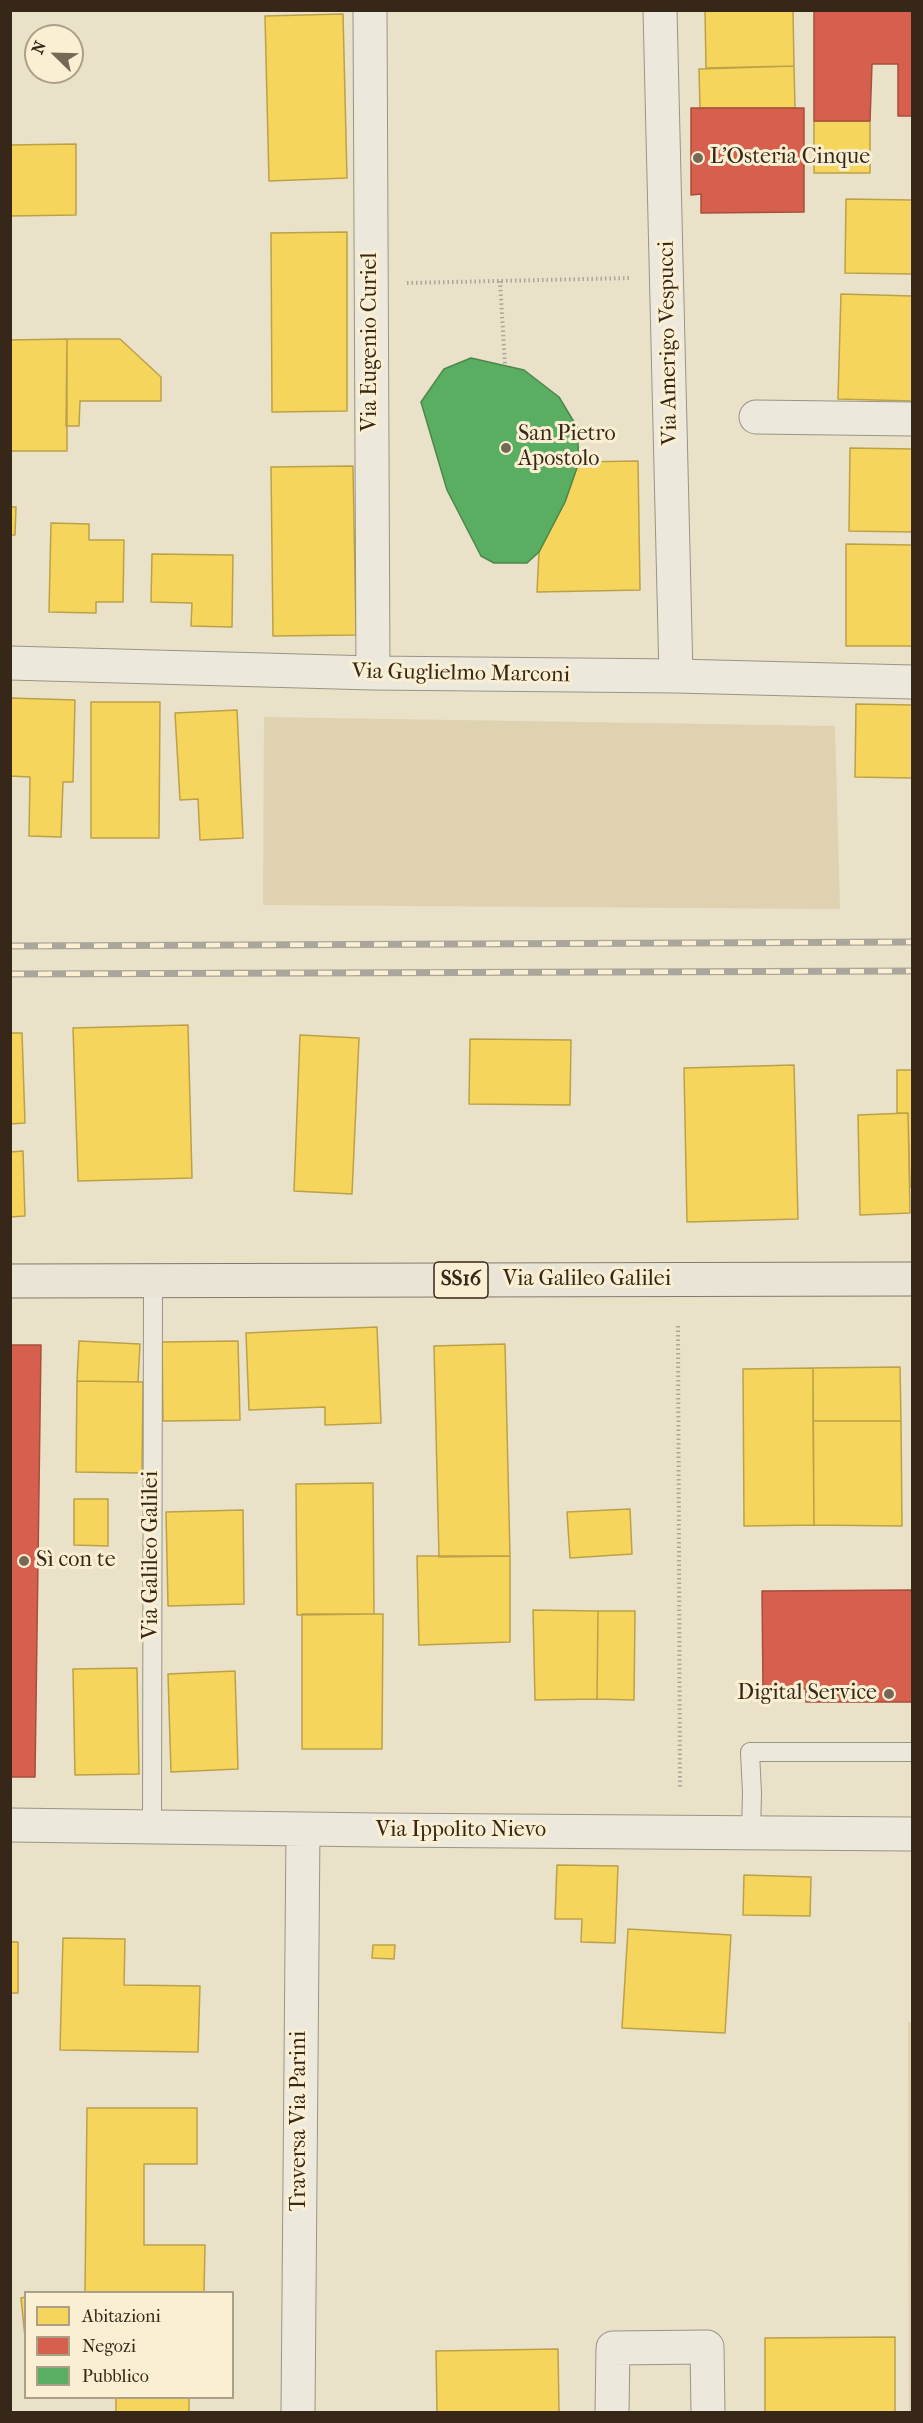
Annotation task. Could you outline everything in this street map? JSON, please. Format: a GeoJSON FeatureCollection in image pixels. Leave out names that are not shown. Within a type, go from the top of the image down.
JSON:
{"type":"FeatureCollection","features":[{"type":"Feature","properties":{"kind":"main road","name":"Via Galileo Galilei"},"geometry":{"type":"LineString","coordinates":[[10,1281],[912,1279]]}},
{"type":"Feature","properties":{"kind":"street","name":"Via Eugenio Curiel"},"geometry":{"type":"LineString","coordinates":[[370,10],[373,673]]}},
{"type":"Feature","properties":{"kind":"street","name":"Via Amerigo Vespucci"},"geometry":{"type":"LineString","coordinates":[[660,10],[676,676]]}},
{"type":"Feature","properties":{"kind":"street"},"geometry":{"type":"LineString","coordinates":[[756,417],[912,419]]}},
{"type":"Feature","properties":{"kind":"street","name":"Via Guglielmo Marconi"},"geometry":{"type":"LineString","coordinates":[[10,663],[373,673],[676,676],[912,682]]}},
{"type":"Feature","properties":{"kind":"street","name":"Via Ippolito Nievo"},"geometry":{"type":"LineString","coordinates":[[10,1825],[912,1834]]}},
{"type":"Feature","properties":{"kind":"street","name":"Traversa Via Parini"},"geometry":{"type":"LineString","coordinates":[[298,2412],[303,1829]]}},
{"type":"Feature","properties":{"kind":"street"},"geometry":{"type":"LineString","coordinates":[[612,2412],[613,2348],[707,2347],[708,2412]]}},
{"type":"Feature","properties":{"kind":"lane","name":"Via Galileo Galilei"},"geometry":{"type":"LineString","coordinates":[[152,1827],[153,1282]]}},
{"type":"Feature","properties":{"kind":"lane"},"geometry":{"type":"LineString","coordinates":[[750,1832],[752,1793],[750,1752],[912,1752]]}},
{"type":"Feature","properties":{"kind":"path"},"geometry":{"type":"LineString","coordinates":[[371,283],[667,277]]}},
{"type":"Feature","properties":{"kind":"path"},"geometry":{"type":"LineString","coordinates":[[500,281],[505,365]]}},
{"type":"Feature","properties":{"kind":"path"},"geometry":{"type":"LineString","coordinates":[[678,1326],[680,1787]]}},
{"type":"Feature","properties":{"kind":"shaded area"},"geometry":{"type":"Polygon","coordinates":[[[264,717],[835,726],[840,909],[263,905],[264,717]]]}},
{"type":"Feature","properties":{"kind":"shaded area"},"geometry":{"type":"Polygon","coordinates":[[[908,2022],[912,2022],[912,2412],[909,2412],[908,2022]]]}},
{"type":"Feature","properties":{"kind":"building: Abitazioni"},"geometry":{"type":"Polygon","coordinates":[[[705,10],[793,10],[794,66],[706,68],[705,10]]]}},
{"type":"Feature","properties":{"kind":"building: Abitazioni"},"geometry":{"type":"Polygon","coordinates":[[[343,14],[347,178],[269,181],[265,16],[343,14]]]}},
{"type":"Feature","properties":{"kind":"building: Abitazioni"},"geometry":{"type":"Polygon","coordinates":[[[794,66],[795,108],[700,108],[699,69],[794,66]]]}},
{"type":"Feature","properties":{"kind":"building: Abitazioni"},"geometry":{"type":"Polygon","coordinates":[[[814,121],[870,121],[870,173],[814,173],[814,121]]]}},
{"type":"Feature","properties":{"kind":"building: Abitazioni"},"geometry":{"type":"Polygon","coordinates":[[[76,144],[76,215],[10,216],[10,145],[76,144]]]}},
{"type":"Feature","properties":{"kind":"building: Abitazioni"},"geometry":{"type":"Polygon","coordinates":[[[846,199],[912,200],[912,274],[845,273],[846,199]]]}},
{"type":"Feature","properties":{"kind":"building: Abitazioni"},"geometry":{"type":"Polygon","coordinates":[[[347,232],[347,411],[272,412],[271,233],[347,232]]]}},
{"type":"Feature","properties":{"kind":"building: Abitazioni"},"geometry":{"type":"Polygon","coordinates":[[[841,294],[912,296],[912,401],[838,399],[841,294]]]}},
{"type":"Feature","properties":{"kind":"building: Abitazioni"},"geometry":{"type":"Polygon","coordinates":[[[67,339],[67,451],[10,451],[10,340],[67,339]]]}},
{"type":"Feature","properties":{"kind":"building: Abitazioni"},"geometry":{"type":"Polygon","coordinates":[[[67,339],[120,339],[161,377],[161,401],[80,401],[79,426],[66,426],[67,339]]]}},
{"type":"Feature","properties":{"kind":"building: Abitazioni"},"geometry":{"type":"Polygon","coordinates":[[[850,448],[912,449],[912,532],[849,531],[850,448]]]}},
{"type":"Feature","properties":{"kind":"building: Abitazioni"},"geometry":{"type":"Polygon","coordinates":[[[638,461],[640,590],[537,592],[539,552],[565,502],[579,462],[638,461]]]}},
{"type":"Feature","properties":{"kind":"building: Abitazioni"},"geometry":{"type":"Polygon","coordinates":[[[353,466],[356,635],[273,636],[271,467],[353,466]]]}},
{"type":"Feature","properties":{"kind":"building: Abitazioni"},"geometry":{"type":"Polygon","coordinates":[[[10,507],[16,507],[15,535],[10,535],[10,507]]]}},
{"type":"Feature","properties":{"kind":"building: Abitazioni"},"geometry":{"type":"Polygon","coordinates":[[[51,523],[89,524],[89,540],[124,540],[123,602],[96,602],[96,613],[49,612],[51,523]]]}},
{"type":"Feature","properties":{"kind":"building: Abitazioni"},"geometry":{"type":"Polygon","coordinates":[[[846,544],[912,545],[912,646],[846,646],[846,544]]]}},
{"type":"Feature","properties":{"kind":"building: Abitazioni"},"geometry":{"type":"Polygon","coordinates":[[[152,554],[233,555],[232,627],[191,626],[192,603],[151,602],[152,554]]]}},
{"type":"Feature","properties":{"kind":"building: Abitazioni"},"geometry":{"type":"Polygon","coordinates":[[[10,698],[75,700],[73,782],[63,782],[61,837],[29,836],[30,777],[10,776],[10,698]]]}},
{"type":"Feature","properties":{"kind":"building: Abitazioni"},"geometry":{"type":"Polygon","coordinates":[[[91,702],[160,702],[159,838],[91,838],[91,702]]]}},
{"type":"Feature","properties":{"kind":"building: Abitazioni"},"geometry":{"type":"Polygon","coordinates":[[[856,704],[912,705],[912,778],[855,777],[856,704]]]}},
{"type":"Feature","properties":{"kind":"building: Abitazioni"},"geometry":{"type":"Polygon","coordinates":[[[237,710],[243,838],[200,840],[198,799],[180,800],[175,713],[237,710]]]}},
{"type":"Feature","properties":{"kind":"building: Abitazioni"},"geometry":{"type":"Polygon","coordinates":[[[188,1025],[192,1178],[78,1181],[73,1028],[188,1025]]]}},
{"type":"Feature","properties":{"kind":"building: Abitazioni"},"geometry":{"type":"Polygon","coordinates":[[[10,1033],[22,1033],[25,1123],[10,1124],[10,1033]]]}},
{"type":"Feature","properties":{"kind":"building: Abitazioni"},"geometry":{"type":"Polygon","coordinates":[[[300,1035],[359,1038],[352,1194],[294,1191],[300,1035]]]}},
{"type":"Feature","properties":{"kind":"building: Abitazioni"},"geometry":{"type":"Polygon","coordinates":[[[470,1039],[571,1040],[570,1105],[469,1104],[470,1039]]]}},
{"type":"Feature","properties":{"kind":"building: Abitazioni"},"geometry":{"type":"Polygon","coordinates":[[[794,1065],[798,1219],[687,1222],[684,1068],[794,1065]]]}},
{"type":"Feature","properties":{"kind":"building: Abitazioni"},"geometry":{"type":"Polygon","coordinates":[[[897,1070],[912,1070],[912,1187],[910,1187],[908,1113],[897,1113],[897,1070]]]}},
{"type":"Feature","properties":{"kind":"building: Abitazioni"},"geometry":{"type":"Polygon","coordinates":[[[908,1113],[910,1213],[860,1215],[858,1115],[908,1113]]]}},
{"type":"Feature","properties":{"kind":"building: Abitazioni"},"geometry":{"type":"Polygon","coordinates":[[[23,1151],[25,1216],[10,1217],[10,1152],[23,1151]]]}},
{"type":"Feature","properties":{"kind":"building: Abitazioni"},"geometry":{"type":"Polygon","coordinates":[[[377,1327],[381,1423],[325,1425],[325,1407],[249,1410],[246,1333],[377,1327]]]}},
{"type":"Feature","properties":{"kind":"building: Abitazioni"},"geometry":{"type":"Polygon","coordinates":[[[79,1341],[140,1344],[138,1382],[77,1381],[79,1341]]]}},
{"type":"Feature","properties":{"kind":"building: Abitazioni"},"geometry":{"type":"Polygon","coordinates":[[[238,1341],[240,1420],[163,1421],[162,1342],[238,1341]]]}},
{"type":"Feature","properties":{"kind":"building: Abitazioni"},"geometry":{"type":"Polygon","coordinates":[[[505,1344],[510,1556],[439,1557],[434,1346],[505,1344]]]}},
{"type":"Feature","properties":{"kind":"building: Abitazioni"},"geometry":{"type":"Polygon","coordinates":[[[900,1367],[901,1421],[813,1421],[813,1368],[900,1367]]]}},
{"type":"Feature","properties":{"kind":"building: Abitazioni"},"geometry":{"type":"Polygon","coordinates":[[[813,1368],[814,1525],[744,1526],[743,1369],[813,1368]]]}},
{"type":"Feature","properties":{"kind":"building: Abitazioni"},"geometry":{"type":"Polygon","coordinates":[[[77,1381],[143,1382],[142,1473],[76,1472],[77,1381]]]}},
{"type":"Feature","properties":{"kind":"building: Abitazioni"},"geometry":{"type":"Polygon","coordinates":[[[813,1421],[901,1421],[902,1526],[814,1525],[813,1421]]]}},
{"type":"Feature","properties":{"kind":"building: Abitazioni"},"geometry":{"type":"Polygon","coordinates":[[[373,1483],[374,1614],[297,1615],[296,1484],[373,1483]]]}},
{"type":"Feature","properties":{"kind":"building: Abitazioni"},"geometry":{"type":"Polygon","coordinates":[[[74,1499],[108,1499],[108,1546],[74,1545],[74,1499]]]}},
{"type":"Feature","properties":{"kind":"building: Abitazioni"},"geometry":{"type":"Polygon","coordinates":[[[630,1509],[632,1554],[570,1558],[567,1512],[630,1509]]]}},
{"type":"Feature","properties":{"kind":"building: Abitazioni"},"geometry":{"type":"Polygon","coordinates":[[[243,1510],[244,1604],[168,1606],[166,1512],[243,1510]]]}},
{"type":"Feature","properties":{"kind":"building: Abitazioni"},"geometry":{"type":"Polygon","coordinates":[[[417,1556],[510,1556],[510,1642],[419,1645],[417,1556]]]}},
{"type":"Feature","properties":{"kind":"building: Abitazioni"},"geometry":{"type":"Polygon","coordinates":[[[533,1610],[598,1611],[597,1699],[535,1700],[533,1610]]]}},
{"type":"Feature","properties":{"kind":"building: Abitazioni"},"geometry":{"type":"Polygon","coordinates":[[[598,1611],[635,1611],[634,1700],[597,1699],[598,1611]]]}},
{"type":"Feature","properties":{"kind":"building: Abitazioni"},"geometry":{"type":"Polygon","coordinates":[[[302,1614],[383,1614],[382,1749],[302,1749],[302,1614]]]}},
{"type":"Feature","properties":{"kind":"building: Abitazioni"},"geometry":{"type":"Polygon","coordinates":[[[137,1668],[139,1774],[75,1775],[73,1669],[137,1668]]]}},
{"type":"Feature","properties":{"kind":"building: Abitazioni"},"geometry":{"type":"Polygon","coordinates":[[[235,1671],[238,1769],[171,1772],[168,1674],[235,1671]]]}},
{"type":"Feature","properties":{"kind":"building: Abitazioni"},"geometry":{"type":"Polygon","coordinates":[[[557,1865],[618,1866],[615,1943],[581,1942],[582,1919],[555,1919],[557,1865]]]}},
{"type":"Feature","properties":{"kind":"building: Abitazioni"},"geometry":{"type":"Polygon","coordinates":[[[744,1875],[811,1877],[810,1916],[743,1915],[744,1875]]]}},
{"type":"Feature","properties":{"kind":"building: Abitazioni"},"geometry":{"type":"Polygon","coordinates":[[[628,1929],[731,1935],[725,2033],[622,2028],[628,1929]]]}},
{"type":"Feature","properties":{"kind":"building: Abitazioni"},"geometry":{"type":"Polygon","coordinates":[[[63,1938],[125,1939],[124,1985],[200,1986],[198,2052],[60,2050],[63,1938]]]}},
{"type":"Feature","properties":{"kind":"building: Abitazioni"},"geometry":{"type":"Polygon","coordinates":[[[10,1942],[18,1942],[18,1993],[10,1993],[10,1942]]]}},
{"type":"Feature","properties":{"kind":"building: Abitazioni"},"geometry":{"type":"Polygon","coordinates":[[[373,1945],[395,1945],[394,1959],[372,1958],[373,1945]]]}},
{"type":"Feature","properties":{"kind":"building: Abitazioni"},"geometry":{"type":"Polygon","coordinates":[[[87,2108],[197,2108],[197,2164],[144,2164],[144,2245],[205,2245],[204,2291],[85,2291],[87,2108]]]}},
{"type":"Feature","properties":{"kind":"building: Abitazioni"},"geometry":{"type":"Polygon","coordinates":[[[24,2297],[24,2327],[21,2298],[24,2297]]]}},
{"type":"Feature","properties":{"kind":"building: Abitazioni"},"geometry":{"type":"Polygon","coordinates":[[[895,2337],[895,2412],[765,2412],[765,2338],[895,2337]]]}},
{"type":"Feature","properties":{"kind":"building: Abitazioni"},"geometry":{"type":"Polygon","coordinates":[[[558,2349],[559,2412],[437,2412],[436,2351],[558,2349]]]}},
{"type":"Feature","properties":{"kind":"building: Abitazioni"},"geometry":{"type":"Polygon","coordinates":[[[116,2399],[189,2399],[189,2412],[116,2412],[116,2399]]]}},
{"type":"Feature","properties":{"kind":"building: Negozi"},"geometry":{"type":"Polygon","coordinates":[[[814,10],[912,10],[912,116],[898,116],[898,64],[872,64],[870,121],[814,121],[814,10]]]}},
{"type":"Feature","properties":{"kind":"building: Negozi"},"geometry":{"type":"Polygon","coordinates":[[[691,108],[804,108],[804,212],[701,213],[701,194],[691,195],[691,108]]]}},
{"type":"Feature","properties":{"kind":"building: Negozi","name":"Sì con te"},"geometry":{"type":"Polygon","coordinates":[[[10,1345],[41,1345],[35,1777],[10,1777],[10,1345]]]}},
{"type":"Feature","properties":{"kind":"building: Negozi"},"geometry":{"type":"Polygon","coordinates":[[[912,1590],[912,1702],[806,1702],[806,1689],[763,1689],[762,1591],[912,1590]]]}},
{"type":"Feature","properties":{"kind":"building: Pubblico","name":"San Pietro Apostolo"},"geometry":{"type":"Polygon","coordinates":[[[471,358],[524,370],[559,397],[577,427],[579,462],[565,502],[539,552],[527,563],[494,563],[481,556],[447,490],[421,402],[444,369],[471,358]]]}},
{"type":"Feature","properties":{"kind":"railway"},"geometry":{"type":"LineString","coordinates":[[10,946],[912,942]]}},
{"type":"Feature","properties":{"kind":"railway"},"geometry":{"type":"LineString","coordinates":[[10,974],[912,971]]}},
{"type":"Feature","properties":{"kind":"place","name":"L'Osteria Cinque"},"geometry":{"type":"Point","coordinates":[698,158]}},
{"type":"Feature","properties":{"kind":"place","name":"San Pietro Apostolo"},"geometry":{"type":"Point","coordinates":[506,448]}},
{"type":"Feature","properties":{"kind":"place","name":"Sì con te"},"geometry":{"type":"Point","coordinates":[24,1561]}},
{"type":"Feature","properties":{"kind":"place","name":"Digital Service"},"geometry":{"type":"Point","coordinates":[889,1694]}}]}
